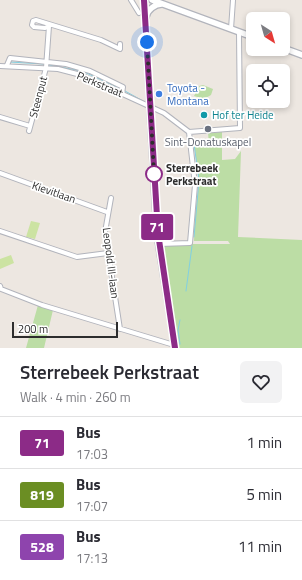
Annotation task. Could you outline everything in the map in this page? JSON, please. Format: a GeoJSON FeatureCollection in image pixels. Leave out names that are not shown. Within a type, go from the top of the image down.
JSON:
{"type":"FeatureCollection","features":[{"type":"Feature","properties":{"kind":"main road"},"geometry":{"type":"LineString","coordinates":[[144,0],[159,244],[175,346]]}},
{"type":"Feature","properties":{"kind":"main road"},"geometry":{"type":"LineString","coordinates":[[152,0],[246,34]]}},
{"type":"Feature","properties":{"kind":"main road"},"geometry":{"type":"LineString","coordinates":[[146,22],[148,11],[157,5],[162,4]]}},
{"type":"Feature","properties":{"kind":"main road"},"geometry":{"type":"LineString","coordinates":[[290,51],[302,55]]}},
{"type":"Feature","properties":{"kind":"street"},"geometry":{"type":"LineString","coordinates":[[131,0],[139,13]]}},
{"type":"Feature","properties":{"kind":"street"},"geometry":{"type":"LineString","coordinates":[[231,29],[233,0]]}},
{"type":"Feature","properties":{"kind":"street","name":"Steenput"},"geometry":{"type":"LineString","coordinates":[[29,131],[46,68],[49,26],[101,40],[120,49],[120,44]]}},
{"type":"Feature","properties":{"kind":"street"},"geometry":{"type":"LineString","coordinates":[[159,244],[190,243],[195,184],[189,132],[240,128],[239,32]]}},
{"type":"Feature","properties":{"kind":"street"},"geometry":{"type":"LineString","coordinates":[[6,65],[10,58],[66,64],[100,76],[123,87],[122,94]]}},
{"type":"Feature","properties":{"kind":"street","name":"Perkstraat"},"geometry":{"type":"LineString","coordinates":[[0,66],[6,65],[46,68],[81,75],[164,113],[189,132]]}},
{"type":"Feature","properties":{"kind":"street","name":"Steenput"},"geometry":{"type":"LineString","coordinates":[[0,117],[30,126]]}},
{"type":"Feature","properties":{"kind":"street","name":"Kievitlaan"},"geometry":{"type":"LineString","coordinates":[[0,173],[107,212]]}},
{"type":"Feature","properties":{"kind":"street","name":"Leopold III-laan"},"geometry":{"type":"LineString","coordinates":[[111,198],[107,212],[105,232],[120,329]]}},
{"type":"Feature","properties":{"kind":"street"},"geometry":{"type":"LineString","coordinates":[[0,231],[77,257],[108,253]]}},
{"type":"Feature","properties":{"kind":"street"},"geometry":{"type":"LineString","coordinates":[[1,287],[42,305],[120,329],[164,346],[175,346]]}},
{"type":"Feature","properties":{"kind":"green space"},"geometry":{"type":"Polygon","coordinates":[[[203,85],[213,89],[211,95],[204,99],[194,96],[199,86],[203,85]]]}},
{"type":"Feature","properties":{"kind":"green space"},"geometry":{"type":"Polygon","coordinates":[[[222,132],[222,160],[235,159],[241,151],[238,237],[302,240],[302,348],[177,348],[162,244],[230,244],[228,241],[194,241],[199,183],[194,142],[209,143],[208,133],[222,132]]]}},
{"type":"Feature","properties":{"kind":"green space"},"geometry":{"type":"Polygon","coordinates":[[[31,221],[40,223],[35,239],[26,237],[31,221]]]}},
{"type":"Feature","properties":{"kind":"green space"},"geometry":{"type":"Polygon","coordinates":[[[11,255],[14,263],[0,269],[0,259],[11,255]]]}},
{"type":"Feature","properties":{"kind":"green space"},"geometry":{"type":"Polygon","coordinates":[[[38,305],[53,310],[44,348],[26,348],[38,305]]]}},
{"type":"Feature","properties":{"kind":"waterway"},"geometry":{"type":"LineString","coordinates":[[10,62],[43,64]]}},
{"type":"Feature","properties":{"kind":"waterway"},"geometry":{"type":"LineString","coordinates":[[49,65],[82,71],[119,88]]}},
{"type":"Feature","properties":{"kind":"waterway"},"geometry":{"type":"LineString","coordinates":[[125,91],[143,101]]}},
{"type":"Feature","properties":{"kind":"waterway"},"geometry":{"type":"LineString","coordinates":[[194,144],[199,180],[194,237]]}},
{"type":"Feature","properties":{"kind":"waterway"},"geometry":{"type":"LineString","coordinates":[[186,291],[192,246]]}},
{"type":"Feature","properties":{"kind":"waterway"},"geometry":{"type":"LineString","coordinates":[[180,320],[178,330],[180,344]]}},
{"type":"Feature","properties":{"kind":"bus line","name":"71"},"geometry":{"type":"LineString","coordinates":[[144,0],[158,233],[175,348]]}},
{"type":"Feature","properties":{"kind":"place","name":"Toyota - Montana"},"geometry":{"type":"Point","coordinates":[159,94]}},
{"type":"Feature","properties":{"kind":"place","name":"Hof ter Heide"},"geometry":{"type":"Point","coordinates":[204,115]}},
{"type":"Feature","properties":{"kind":"place","name":"Sint-Donatuskapel"},"geometry":{"type":"Point","coordinates":[208,129]}},
{"type":"Feature","properties":{"kind":"place","name":"Sterrebeek Perkstraat"},"geometry":{"type":"Point","coordinates":[154,174]}},
{"type":"Feature","properties":{"kind":"route"},"geometry":{"type":"LineString","coordinates":[[147,42],[154,174]]}}]}
